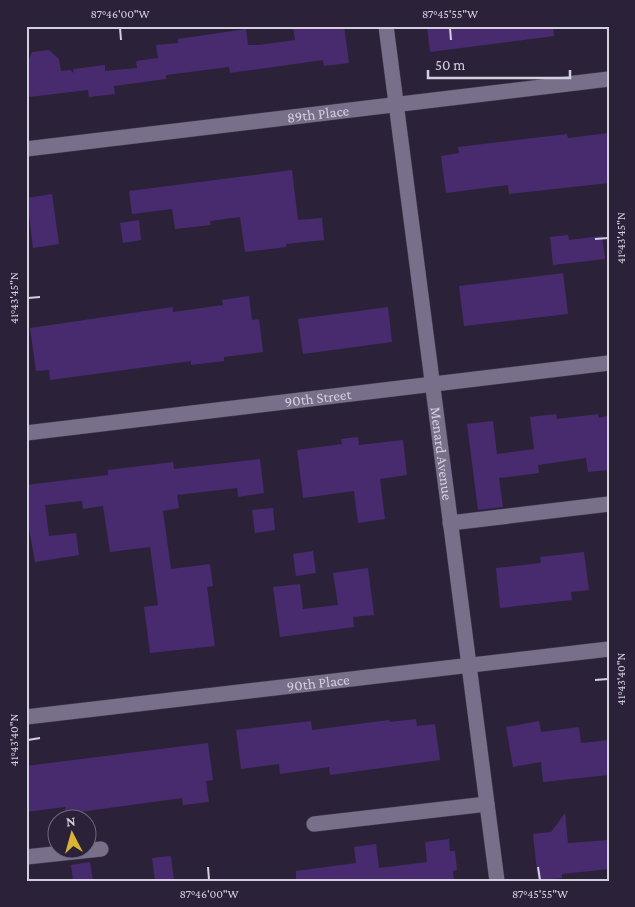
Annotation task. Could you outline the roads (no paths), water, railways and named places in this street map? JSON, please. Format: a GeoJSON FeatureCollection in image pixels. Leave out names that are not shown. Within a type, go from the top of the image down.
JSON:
{"type":"FeatureCollection","features":[{"type":"Feature","properties":{"kind":"street","name":"Menard Avenue"},"geometry":{"type":"LineString","coordinates":[[386,26],[497,881]]}},
{"type":"Feature","properties":{"kind":"street","name":"89th Place"},"geometry":{"type":"LineString","coordinates":[[26,149],[609,79]]}},
{"type":"Feature","properties":{"kind":"street","name":"90th Street"},"geometry":{"type":"LineString","coordinates":[[26,433],[609,363]]}},
{"type":"Feature","properties":{"kind":"street"},"geometry":{"type":"LineString","coordinates":[[450,523],[609,504]]}},
{"type":"Feature","properties":{"kind":"street","name":"90th Place"},"geometry":{"type":"LineString","coordinates":[[26,717],[609,649]]}},
{"type":"Feature","properties":{"kind":"street"},"geometry":{"type":"LineString","coordinates":[[314,824],[487,804]]}},
{"type":"Feature","properties":{"kind":"street"},"geometry":{"type":"LineString","coordinates":[[26,857],[101,849]]}}]}
